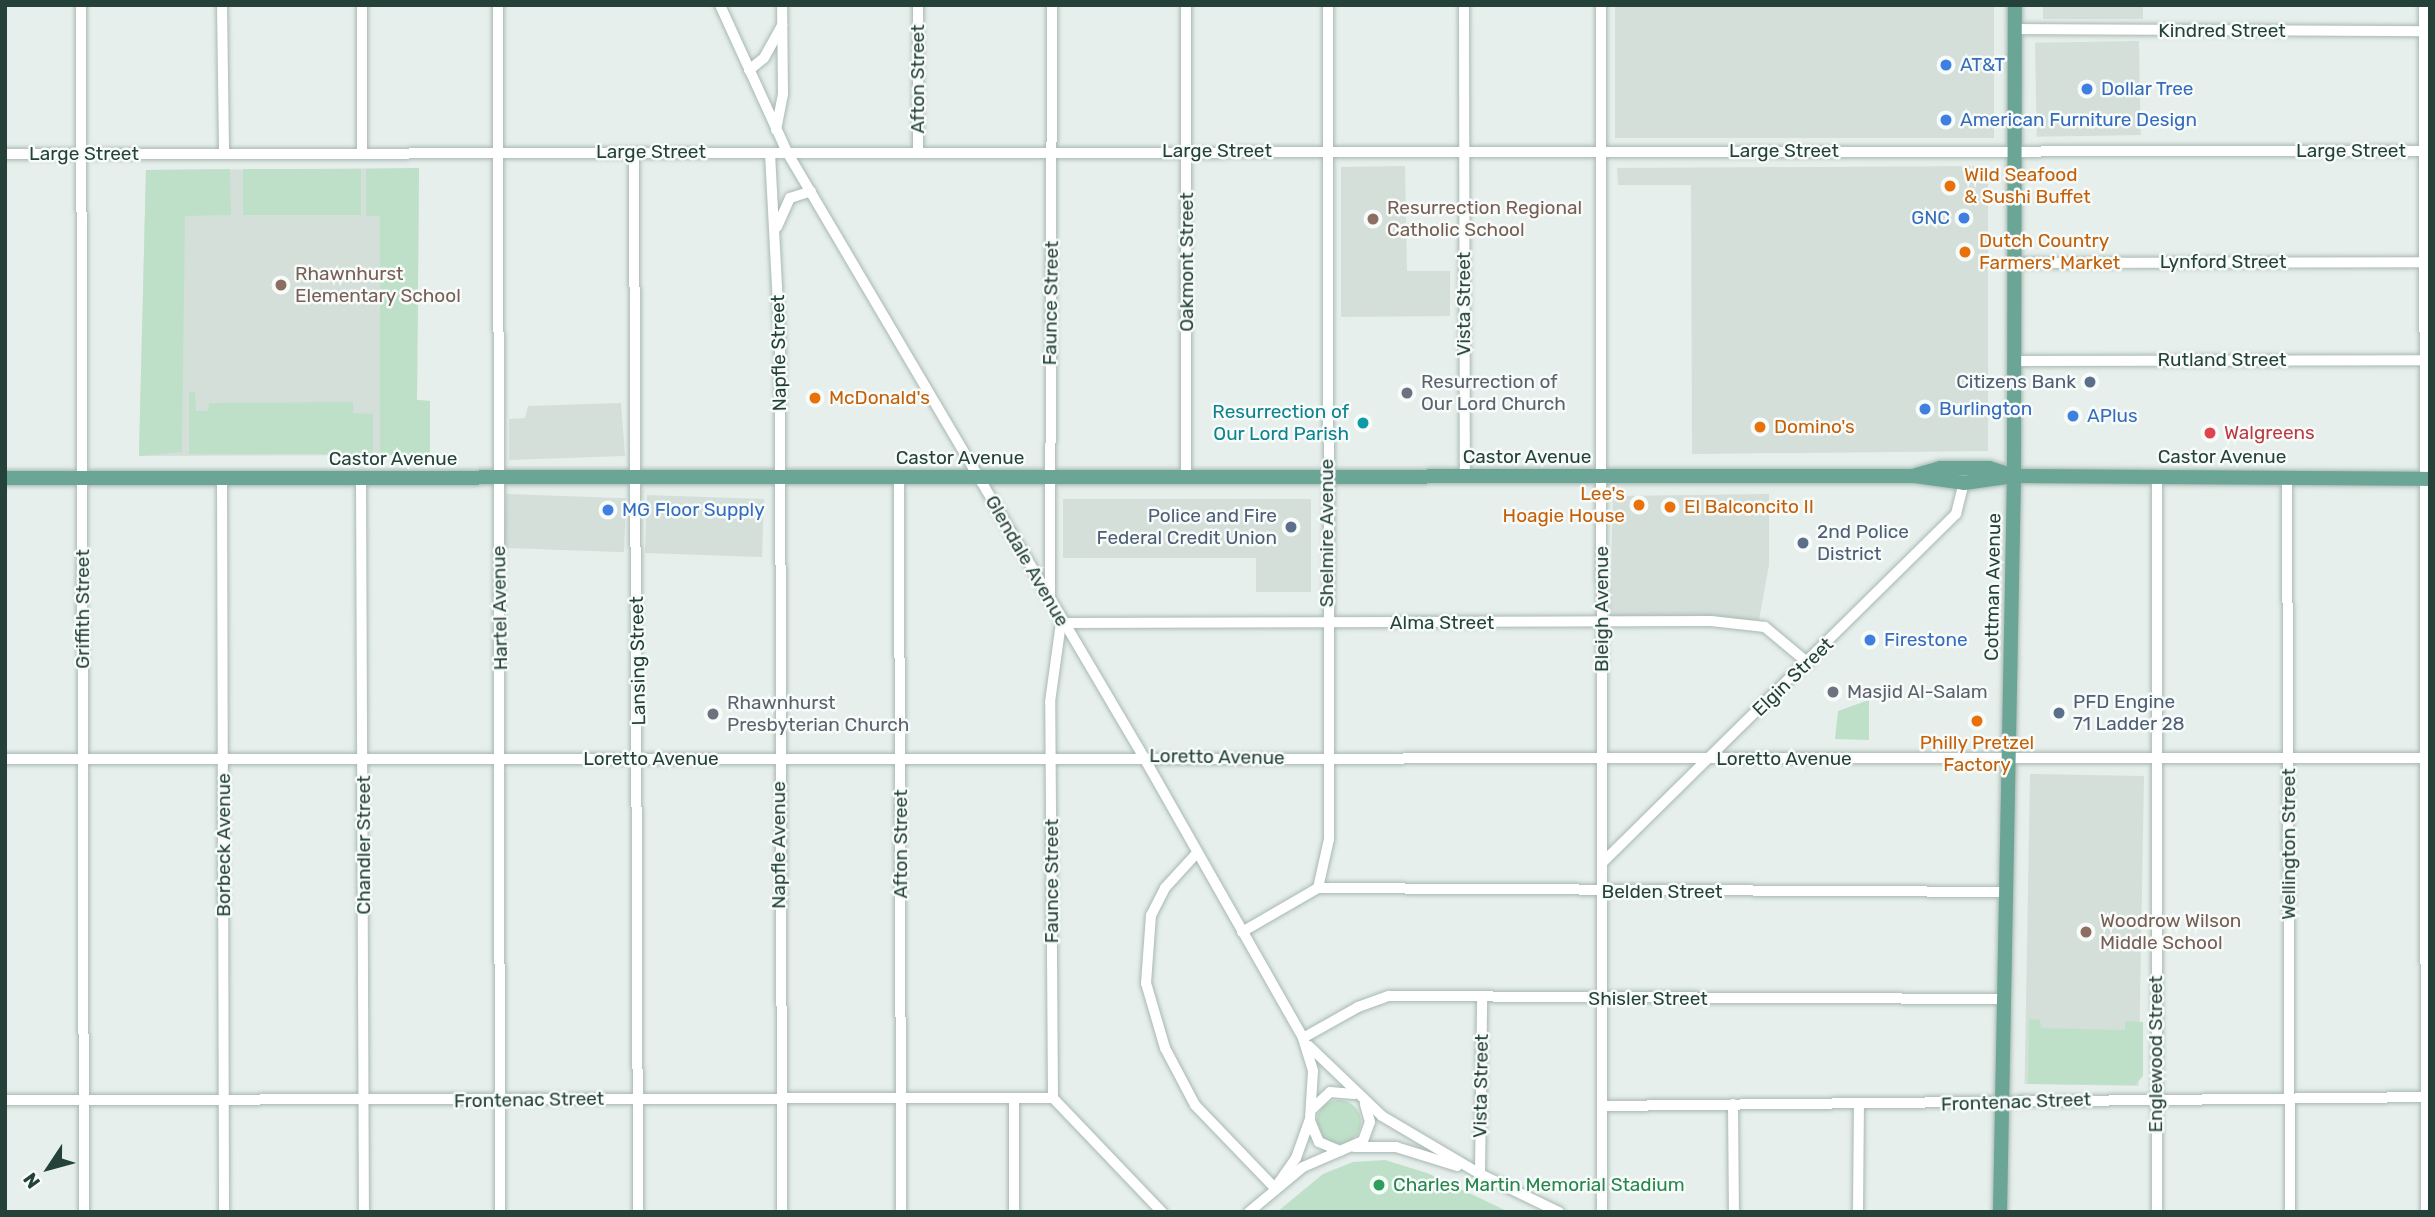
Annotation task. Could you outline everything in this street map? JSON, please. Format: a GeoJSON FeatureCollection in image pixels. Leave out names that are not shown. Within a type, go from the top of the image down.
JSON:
{"type":"FeatureCollection","features":[{"type":"Feature","properties":{"kind":"main road","name":"Cottman Avenue"},"geometry":{"type":"LineString","coordinates":[[2000,1212],[2014,476],[2015,5]]}},
{"type":"Feature","properties":{"kind":"main road","name":"Castor Avenue"},"geometry":{"type":"LineString","coordinates":[[1914,476],[1940,468],[1989,468],[2014,476]]}},
{"type":"Feature","properties":{"kind":"main road","name":"Castor Avenue"},"geometry":{"type":"LineString","coordinates":[[5,478],[1914,476],[1964,483],[2014,476],[2427,479]]}},
{"type":"Feature","properties":{"kind":"street","name":"Griffith Street"},"geometry":{"type":"LineString","coordinates":[[81,5],[84,1212]]}},
{"type":"Feature","properties":{"kind":"street"},"geometry":{"type":"LineString","coordinates":[[222,5],[224,152]]}},
{"type":"Feature","properties":{"kind":"street"},"geometry":{"type":"LineString","coordinates":[[362,5],[362,151]]}},
{"type":"Feature","properties":{"kind":"street","name":"Hartel Avenue"},"geometry":{"type":"LineString","coordinates":[[498,5],[500,1212]]}},
{"type":"Feature","properties":{"kind":"street","name":"Glendale Avenue"},"geometry":{"type":"LineString","coordinates":[[720,5],[787,152],[1061,623],[1143,756],[1196,854],[1303,1038],[1313,1071],[1311,1116],[1314,1135],[1323,1145],[1352,1148],[1396,1147],[1480,1174]]}},
{"type":"Feature","properties":{"kind":"street"},"geometry":{"type":"LineString","coordinates":[[776,130],[783,94],[782,5]]}},
{"type":"Feature","properties":{"kind":"street","name":"Afton Street"},"geometry":{"type":"LineString","coordinates":[[918,5],[918,152]]}},
{"type":"Feature","properties":{"kind":"street","name":"Faunce Street"},"geometry":{"type":"LineString","coordinates":[[1050,601],[1052,5]]}},
{"type":"Feature","properties":{"kind":"street","name":"Oakmont Street"},"geometry":{"type":"LineString","coordinates":[[1186,5],[1186,477]]}},
{"type":"Feature","properties":{"kind":"street","name":"Shelmire Avenue"},"geometry":{"type":"LineString","coordinates":[[1318,888],[1329,839],[1328,5]]}},
{"type":"Feature","properties":{"kind":"street","name":"Vista Street"},"geometry":{"type":"LineString","coordinates":[[1464,5],[1465,477]]}},
{"type":"Feature","properties":{"kind":"street","name":"Bleigh Avenue"},"geometry":{"type":"LineString","coordinates":[[1601,5],[1604,892],[1602,1212]]}},
{"type":"Feature","properties":{"kind":"street"},"geometry":{"type":"LineString","coordinates":[[2424,5],[2427,32],[2426,1212]]}},
{"type":"Feature","properties":{"kind":"street"},"geometry":{"type":"LineString","coordinates":[[749,70],[764,58],[783,23]]}},
{"type":"Feature","properties":{"kind":"street","name":"Kindred Street"},"geometry":{"type":"LineString","coordinates":[[2015,29],[2427,32]]}},
{"type":"Feature","properties":{"kind":"street","name":"Large Street"},"geometry":{"type":"LineString","coordinates":[[5,154],[362,151],[2427,151]]}},
{"type":"Feature","properties":{"kind":"street","name":"Lansing Street"},"geometry":{"type":"LineString","coordinates":[[634,153],[639,759],[638,1212]]}},
{"type":"Feature","properties":{"kind":"street","name":"Napfle Street"},"geometry":{"type":"LineString","coordinates":[[770,153],[776,229],[779,478]]}},
{"type":"Feature","properties":{"kind":"street","name":"Napfle Street"},"geometry":{"type":"LineString","coordinates":[[776,229],[790,198],[811,191]]}},
{"type":"Feature","properties":{"kind":"street","name":"Lynford Street"},"geometry":{"type":"LineString","coordinates":[[2016,263],[2427,262]]}},
{"type":"Feature","properties":{"kind":"street","name":"Rutland Street"},"geometry":{"type":"LineString","coordinates":[[2015,361],[2427,360]]}},
{"type":"Feature","properties":{"kind":"street","name":"Englewood Street"},"geometry":{"type":"LineString","coordinates":[[2157,476],[2157,1212]]}},
{"type":"Feature","properties":{"kind":"street","name":"Wellington Street"},"geometry":{"type":"LineString","coordinates":[[2287,476],[2290,1212]]}},
{"type":"Feature","properties":{"kind":"street","name":"Afton Street"},"geometry":{"type":"LineString","coordinates":[[899,477],[901,1212]]}},
{"type":"Feature","properties":{"kind":"street","name":"Borbeck Avenue"},"geometry":{"type":"LineString","coordinates":[[222,478],[224,1212]]}},
{"type":"Feature","properties":{"kind":"street","name":"Chandler Street"},"geometry":{"type":"LineString","coordinates":[[361,478],[365,760],[364,1212]]}},
{"type":"Feature","properties":{"kind":"street","name":"Napfle Avenue"},"geometry":{"type":"LineString","coordinates":[[779,478],[778,760],[782,1212]]}},
{"type":"Feature","properties":{"kind":"street","name":"Elgin Street"},"geometry":{"type":"LineString","coordinates":[[1603,862],[1808,663],[1956,514],[1964,483]]}},
{"type":"Feature","properties":{"kind":"street","name":"Faunce Street"},"geometry":{"type":"LineString","coordinates":[[1053,1098],[1050,702],[1061,623]]}},
{"type":"Feature","properties":{"kind":"street","name":"Alma Street"},"geometry":{"type":"LineString","coordinates":[[1061,623],[1752,624],[1780,636],[1808,663]]}},
{"type":"Feature","properties":{"kind":"street","name":"Loretto Avenue"},"geometry":{"type":"LineString","coordinates":[[5,759],[1052,760],[1143,756],[1708,760],[2427,758]]}},
{"type":"Feature","properties":{"kind":"street"},"geometry":{"type":"LineString","coordinates":[[1196,854],[1165,888],[1151,915],[1146,984],[1155,1021],[1177,1076],[1195,1104],[1275,1188]]}},
{"type":"Feature","properties":{"kind":"street"},"geometry":{"type":"LineString","coordinates":[[1242,932],[1318,888]]}},
{"type":"Feature","properties":{"kind":"street","name":"Belden Street"},"geometry":{"type":"LineString","coordinates":[[1318,888],[1604,892],[2006,892]]}},
{"type":"Feature","properties":{"kind":"street","name":"Vista Street"},"geometry":{"type":"LineString","coordinates":[[1480,1174],[1482,998]]}},
{"type":"Feature","properties":{"kind":"street","name":"Shisler Street"},"geometry":{"type":"LineString","coordinates":[[1303,1038],[1374,999],[2004,999]]}},
{"type":"Feature","properties":{"kind":"street","name":"Glendale Avenue"},"geometry":{"type":"LineString","coordinates":[[1303,1038],[1361,1099],[1480,1174],[1559,1212]]}},
{"type":"Feature","properties":{"kind":"street"},"geometry":{"type":"LineString","coordinates":[[1249,1212],[1275,1188],[1315,1161],[1352,1148],[1370,1127],[1361,1099],[1330,1092],[1311,1116],[1296,1158],[1275,1188]]}},
{"type":"Feature","properties":{"kind":"street","name":"Frontenac Street"},"geometry":{"type":"LineString","coordinates":[[1602,1106],[2428,1097]]}},
{"type":"Feature","properties":{"kind":"street"},"geometry":{"type":"LineString","coordinates":[[1053,1098],[1161,1212]]}},
{"type":"Feature","properties":{"kind":"street","name":"Frontenac Street"},"geometry":{"type":"LineString","coordinates":[[5,1100],[1014,1101],[1053,1098]]}},
{"type":"Feature","properties":{"kind":"street"},"geometry":{"type":"LineString","coordinates":[[1014,1101],[1014,1212]]}},
{"type":"Feature","properties":{"kind":"street"},"geometry":{"type":"LineString","coordinates":[[1733,1104],[1734,1212]]}},
{"type":"Feature","properties":{"kind":"street"},"geometry":{"type":"LineString","coordinates":[[1858,1212],[1859,1105]]}},
{"type":"Feature","properties":{"kind":"shaded area"},"geometry":{"type":"Polygon","coordinates":[[[1615,5],[1994,5],[1994,138],[1615,138],[1615,5]]]}},
{"type":"Feature","properties":{"kind":"shaded area"},"geometry":{"type":"Polygon","coordinates":[[[2043,5],[2143,5],[2143,19],[2043,19],[2043,5]]]}},
{"type":"Feature","properties":{"kind":"shaded area"},"geometry":{"type":"Polygon","coordinates":[[[2139,41],[2141,135],[2037,137],[2035,43],[2139,41]]]}},
{"type":"Feature","properties":{"kind":"shaded area","name":"Resurrection Regional Catholic School"},"geometry":{"type":"Polygon","coordinates":[[[1405,166],[1407,271],[1450,271],[1450,316],[1341,317],[1341,167],[1405,166]]]}},
{"type":"Feature","properties":{"kind":"shaded area"},"geometry":{"type":"Polygon","coordinates":[[[1988,166],[1988,451],[1692,454],[1691,185],[1618,185],[1617,168],[1988,166]]]}},
{"type":"Feature","properties":{"kind":"shaded area","name":"Rhawnhurst Elementary School"},"geometry":{"type":"Polygon","coordinates":[[[419,168],[417,400],[430,401],[430,455],[139,456],[146,170],[419,168]]]}},
{"type":"Feature","properties":{"kind":"shaded area"},"geometry":{"type":"Polygon","coordinates":[[[621,403],[625,456],[509,460],[509,419],[525,418],[528,406],[621,403]]]}},
{"type":"Feature","properties":{"kind":"shaded area"},"geometry":{"type":"Polygon","coordinates":[[[506,494],[626,498],[624,552],[504,548],[506,494]]]}},
{"type":"Feature","properties":{"kind":"shaded area"},"geometry":{"type":"Polygon","coordinates":[[[1769,494],[1769,565],[1759,620],[1610,616],[1613,496],[1769,494]]]}},
{"type":"Feature","properties":{"kind":"shaded area"},"geometry":{"type":"Polygon","coordinates":[[[647,495],[764,499],[762,557],[645,553],[647,495]]]}},
{"type":"Feature","properties":{"kind":"shaded area"},"geometry":{"type":"Polygon","coordinates":[[[1063,499],[1311,499],[1311,592],[1256,592],[1256,558],[1063,558],[1063,499]]]}},
{"type":"Feature","properties":{"kind":"shaded area","name":"Woodrow Wilson Middle School"},"geometry":{"type":"Polygon","coordinates":[[[2030,774],[2144,776],[2139,1086],[2025,1084],[2030,774]]]}},
{"type":"Feature","properties":{"kind":"green space"},"geometry":{"type":"Polygon","coordinates":[[[419,168],[417,400],[430,401],[430,455],[380,455],[380,216],[366,216],[366,169],[419,168]]]}},
{"type":"Feature","properties":{"kind":"green space"},"geometry":{"type":"Polygon","coordinates":[[[230,169],[231,215],[185,216],[182,452],[139,456],[146,170],[230,169]]]}},
{"type":"Feature","properties":{"kind":"green space"},"geometry":{"type":"Polygon","coordinates":[[[243,169],[361,169],[361,215],[243,215],[243,169]]]}},
{"type":"Feature","properties":{"kind":"green space"},"geometry":{"type":"Polygon","coordinates":[[[189,392],[195,392],[196,411],[208,411],[209,403],[353,402],[353,413],[373,414],[373,454],[189,454],[189,392]]]}},
{"type":"Feature","properties":{"kind":"green space"},"geometry":{"type":"Polygon","coordinates":[[[1869,700],[1869,740],[1835,739],[1838,711],[1869,700]]]}},
{"type":"Feature","properties":{"kind":"green space"},"geometry":{"type":"Polygon","coordinates":[[[2029,1019],[2040,1020],[2041,1028],[2125,1030],[2125,1021],[2143,1022],[2143,1076],[2135,1085],[2028,1084],[2029,1019]]]}},
{"type":"Feature","properties":{"kind":"green space"},"geometry":{"type":"Polygon","coordinates":[[[1339,1100],[1348,1101],[1355,1106],[1360,1113],[1360,1131],[1355,1138],[1348,1143],[1339,1144],[1330,1143],[1323,1138],[1318,1131],[1317,1122],[1318,1113],[1323,1106],[1330,1101],[1339,1100]]]}},
{"type":"Feature","properties":{"kind":"green space","name":"Charles Martin Memorial Stadium"},"geometry":{"type":"Polygon","coordinates":[[[1385,1160],[1427,1173],[1509,1212],[1277,1212],[1323,1174],[1353,1162],[1385,1160]]]}},
{"type":"Feature","properties":{"kind":"place","name":"AT&T"},"geometry":{"type":"Point","coordinates":[1946,65]}},
{"type":"Feature","properties":{"kind":"place","name":"Dollar Tree"},"geometry":{"type":"Point","coordinates":[2087,89]}},
{"type":"Feature","properties":{"kind":"place","name":"American Furniture Design"},"geometry":{"type":"Point","coordinates":[1946,120]}},
{"type":"Feature","properties":{"kind":"place","name":"Wild Seafood & Sushi Buffet"},"geometry":{"type":"Point","coordinates":[1950,186]}},
{"type":"Feature","properties":{"kind":"place","name":"GNC"},"geometry":{"type":"Point","coordinates":[1964,218]}},
{"type":"Feature","properties":{"kind":"place","name":"Resurrection Regional Catholic School"},"geometry":{"type":"Point","coordinates":[1373,219]}},
{"type":"Feature","properties":{"kind":"place","name":"Dutch Country Farmers' Market"},"geometry":{"type":"Point","coordinates":[1965,252]}},
{"type":"Feature","properties":{"kind":"place","name":"Rhawnhurst Elementary School"},"geometry":{"type":"Point","coordinates":[281,285]}},
{"type":"Feature","properties":{"kind":"place","name":"Citizens Bank"},"geometry":{"type":"Point","coordinates":[2090,382]}},
{"type":"Feature","properties":{"kind":"place","name":"Resurrection of Our Lord Church"},"geometry":{"type":"Point","coordinates":[1407,393]}},
{"type":"Feature","properties":{"kind":"place","name":"McDonald's"},"geometry":{"type":"Point","coordinates":[815,398]}},
{"type":"Feature","properties":{"kind":"place","name":"Burlington"},"geometry":{"type":"Point","coordinates":[1925,409]}},
{"type":"Feature","properties":{"kind":"place","name":"APlus"},"geometry":{"type":"Point","coordinates":[2073,416]}},
{"type":"Feature","properties":{"kind":"place","name":"Resurrection of Our Lord Parish"},"geometry":{"type":"Point","coordinates":[1363,423]}},
{"type":"Feature","properties":{"kind":"place","name":"Domino's"},"geometry":{"type":"Point","coordinates":[1760,427]}},
{"type":"Feature","properties":{"kind":"place","name":"Walgreens"},"geometry":{"type":"Point","coordinates":[2210,433]}},
{"type":"Feature","properties":{"kind":"place","name":"Lee's Hoagie House"},"geometry":{"type":"Point","coordinates":[1639,505]}},
{"type":"Feature","properties":{"kind":"place","name":"El Balconcito II"},"geometry":{"type":"Point","coordinates":[1670,507]}},
{"type":"Feature","properties":{"kind":"place","name":"MG Floor Supply"},"geometry":{"type":"Point","coordinates":[608,510]}},
{"type":"Feature","properties":{"kind":"place","name":"Police and Fire Federal Credit Union"},"geometry":{"type":"Point","coordinates":[1291,527]}},
{"type":"Feature","properties":{"kind":"place","name":"2nd Police District"},"geometry":{"type":"Point","coordinates":[1803,543]}},
{"type":"Feature","properties":{"kind":"place","name":"Firestone"},"geometry":{"type":"Point","coordinates":[1870,640]}},
{"type":"Feature","properties":{"kind":"place","name":"Masjid Al-Salam"},"geometry":{"type":"Point","coordinates":[1833,692]}},
{"type":"Feature","properties":{"kind":"place","name":"PFD Engine 71 Ladder 28"},"geometry":{"type":"Point","coordinates":[2059,713]}},
{"type":"Feature","properties":{"kind":"place","name":"Rhawnhurst Presbyterian Church"},"geometry":{"type":"Point","coordinates":[713,714]}},
{"type":"Feature","properties":{"kind":"place","name":"Philly Pretzel Factory"},"geometry":{"type":"Point","coordinates":[1977,721]}},
{"type":"Feature","properties":{"kind":"place","name":"Woodrow Wilson Middle School"},"geometry":{"type":"Point","coordinates":[2086,932]}},
{"type":"Feature","properties":{"kind":"place","name":"Charles Martin Memorial Stadium"},"geometry":{"type":"Point","coordinates":[1379,1185]}}]}
